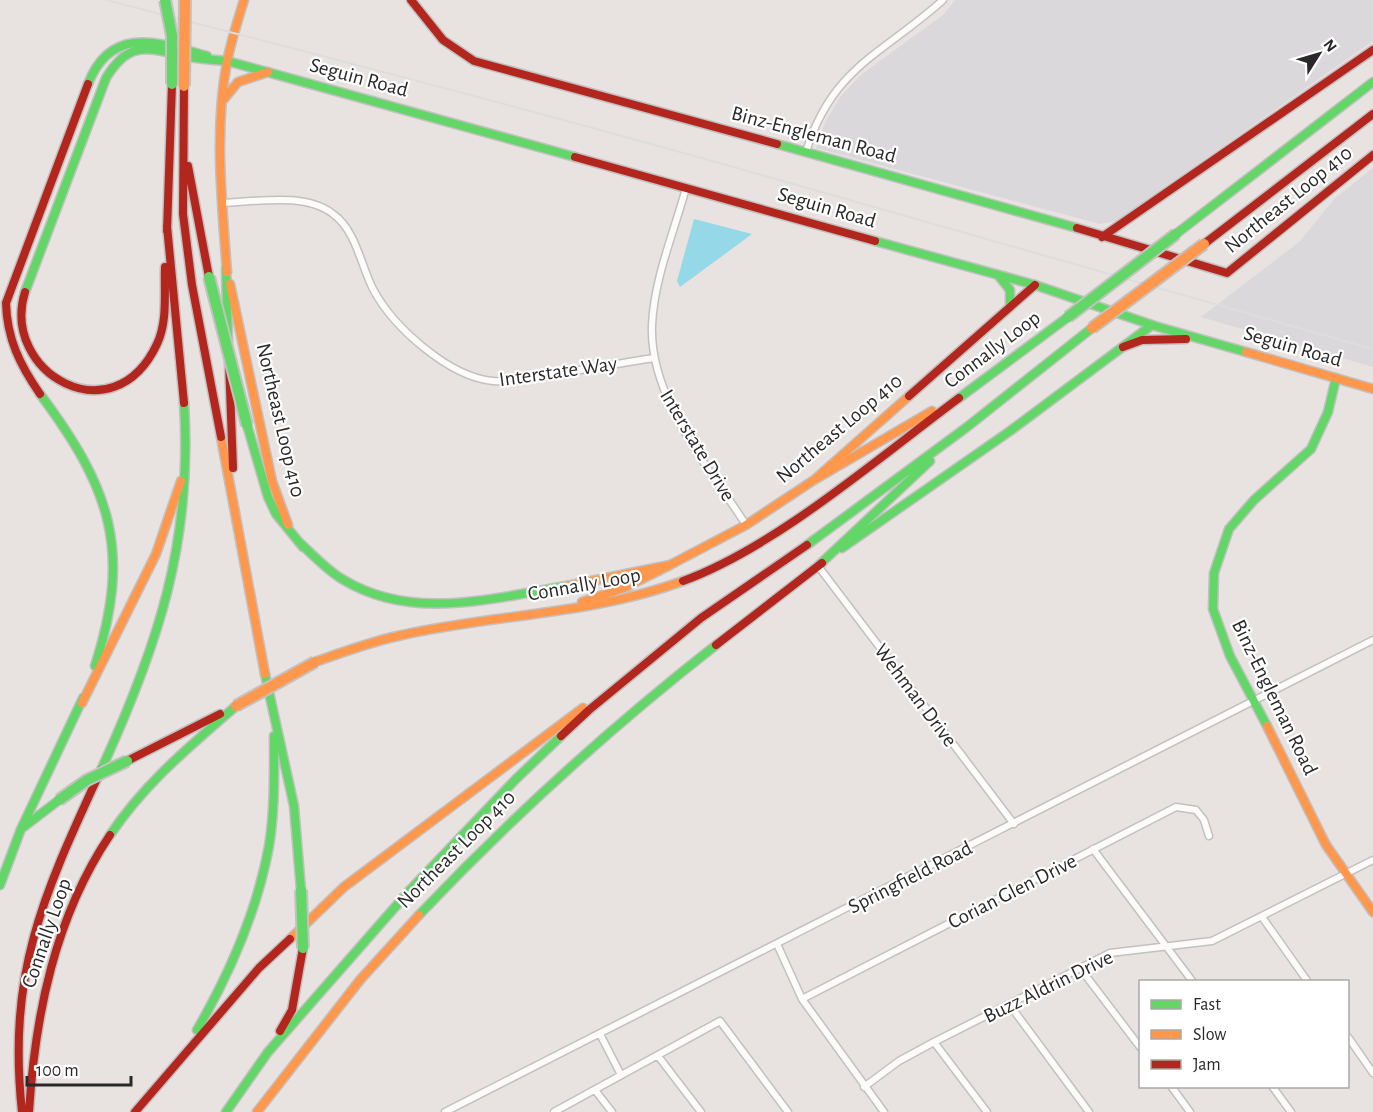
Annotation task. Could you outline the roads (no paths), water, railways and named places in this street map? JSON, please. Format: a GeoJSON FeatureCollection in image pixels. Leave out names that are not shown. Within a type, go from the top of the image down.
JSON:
{"type":"FeatureCollection","features":[{"type":"Feature","properties":{"kind":"main road"},"geometry":{"type":"LineString","coordinates":[[165,0],[172,36],[172,84],[163,326],[158,342],[143,369],[129,381],[113,390],[97,393],[64,385],[49,377],[33,361],[25,347],[19,322],[20,305],[111,67],[117,58],[137,48],[148,48],[196,59],[227,61]]}},
{"type":"Feature","properties":{"kind":"main road"},"geometry":{"type":"LineString","coordinates":[[185,0],[183,214],[192,285],[271,703],[294,806],[301,890],[303,948],[292,1010],[268,1052]]}},
{"type":"Feature","properties":{"kind":"main road","name":"Binz-Engleman Road"},"geometry":{"type":"LineString","coordinates":[[411,0],[443,40],[474,61],[1006,207],[1227,273]]}},
{"type":"Feature","properties":{"kind":"main road","name":"Northeast Loop 410"},"geometry":{"type":"LineString","coordinates":[[242,1],[227,61],[222,102],[222,202],[226,268],[272,481],[286,521],[303,548],[340,578],[369,594],[399,603],[451,605],[569,586],[670,565],[746,525],[814,480],[1035,285]]}},
{"type":"Feature","properties":{"kind":"main road"},"geometry":{"type":"LineString","coordinates":[[82,703],[112,615],[116,573],[112,530],[95,477],[82,453],[22,370],[13,353],[5,320],[6,303],[91,78],[107,52],[127,42],[148,41],[227,61]]}},
{"type":"Feature","properties":{"kind":"main road"},"geometry":{"type":"LineString","coordinates":[[1102,237],[1373,50]]}},
{"type":"Feature","properties":{"kind":"main road","name":"Seguin Road"},"geometry":{"type":"LineString","coordinates":[[227,61],[1035,285],[1152,326],[1373,389]]}},
{"type":"Feature","properties":{"kind":"main road"},"geometry":{"type":"LineString","coordinates":[[222,102],[238,82],[268,72]]}},
{"type":"Feature","properties":{"kind":"main road","name":"Connally Loop"},"geometry":{"type":"LineString","coordinates":[[28,1112],[34,1041],[49,976],[66,922],[88,874],[114,830],[157,775],[236,706],[315,662],[398,634],[626,600],[713,569],[769,536],[976,386],[1373,80]]}},
{"type":"Feature","properties":{"kind":"main road","name":"Connally Loop"},"geometry":{"type":"LineString","coordinates":[[226,1112],[268,1052],[410,890],[516,779],[589,710],[701,618],[796,553],[967,427],[1349,131],[1373,116]]}},
{"type":"Feature","properties":{"kind":"main road"},"geometry":{"type":"LineString","coordinates":[[182,131],[209,277],[247,425],[268,497],[276,514],[303,548]]}},
{"type":"Feature","properties":{"kind":"main road","name":"Northeast Loop 410"},"geometry":{"type":"LineString","coordinates":[[1227,273],[1373,155]]}},
{"type":"Feature","properties":{"kind":"main road"},"geometry":{"type":"LineString","coordinates":[[22,1112],[19,1008],[30,944],[39,910],[154,644],[178,550],[187,458],[185,404],[167,226]]}},
{"type":"Feature","properties":{"kind":"main road"},"geometry":{"type":"LineString","coordinates":[[226,268],[234,507]]}},
{"type":"Feature","properties":{"kind":"main road"},"geometry":{"type":"LineString","coordinates":[[998,275],[1010,290],[1010,308]]}},
{"type":"Feature","properties":{"kind":"main road","name":"Northeast Loop 410"},"geometry":{"type":"LineString","coordinates":[[257,1112],[368,970],[458,872],[507,823],[662,685],[818,566],[1010,431],[1152,326]]}},
{"type":"Feature","properties":{"kind":"main road"},"geometry":{"type":"LineString","coordinates":[[1124,347],[1142,340],[1195,338]]}},
{"type":"Feature","properties":{"kind":"main road","name":"Binz-Engleman Road"},"geometry":{"type":"LineString","coordinates":[[1336,378],[1328,412],[1311,449],[1243,511],[1229,529],[1215,567],[1213,585],[1216,621],[1230,656],[1326,845],[1373,912]]}},
{"type":"Feature","properties":{"kind":"main road"},"geometry":{"type":"LineString","coordinates":[[814,480],[976,386]]}},
{"type":"Feature","properties":{"kind":"main road"},"geometry":{"type":"LineString","coordinates":[[818,566],[967,427]]}},
{"type":"Feature","properties":{"kind":"main road"},"geometry":{"type":"LineString","coordinates":[[0,885],[3,866],[156,554],[174,506],[187,458]]}},
{"type":"Feature","properties":{"kind":"main road"},"geometry":{"type":"LineString","coordinates":[[551,612],[624,588],[670,565]]}},
{"type":"Feature","properties":{"kind":"main road"},"geometry":{"type":"LineString","coordinates":[[135,1112],[185,1051],[280,945],[344,888],[701,618]]}},
{"type":"Feature","properties":{"kind":"main road"},"geometry":{"type":"LineString","coordinates":[[185,1051],[216,1000],[232,963],[259,886],[272,821],[274,736],[271,703]]}},
{"type":"Feature","properties":{"kind":"main road"},"geometry":{"type":"LineString","coordinates":[[21,829],[87,780],[236,706]]}},
{"type":"Feature","properties":{"kind":"street"},"geometry":{"type":"LineString","coordinates":[[806,152],[814,127],[841,82],[944,0]]}},
{"type":"Feature","properties":{"kind":"street","name":"Interstate Drive"},"geometry":{"type":"LineString","coordinates":[[686,188],[654,309],[654,357],[670,406],[746,525]]}},
{"type":"Feature","properties":{"kind":"street","name":"Interstate Way"},"geometry":{"type":"LineString","coordinates":[[222,202],[287,201],[314,205],[335,214],[344,226],[373,290],[399,325],[426,349],[479,377],[492,381],[521,380],[654,357]]}},
{"type":"Feature","properties":{"kind":"street","name":"Wehman Drive"},"geometry":{"type":"LineString","coordinates":[[818,566],[1014,824]]}},
{"type":"Feature","properties":{"kind":"street","name":"Springfield Road"},"geometry":{"type":"LineString","coordinates":[[445,1112],[1373,640]]}},
{"type":"Feature","properties":{"kind":"street","name":"Corian Glen Drive"},"geometry":{"type":"LineString","coordinates":[[802,999],[1176,807],[1196,810],[1204,820],[1209,836]]}},
{"type":"Feature","properties":{"kind":"street"},"geometry":{"type":"LineString","coordinates":[[1093,849],[1192,980]]}},
{"type":"Feature","properties":{"kind":"street","name":"Buzz Aldrin Drive"},"geometry":{"type":"LineString","coordinates":[[864,1086],[899,1061],[934,1042],[1110,953],[1212,941],[1373,860]]}},
{"type":"Feature","properties":{"kind":"street"},"geometry":{"type":"LineString","coordinates":[[1262,916],[1307,980]]}},
{"type":"Feature","properties":{"kind":"street"},"geometry":{"type":"LineString","coordinates":[[777,944],[802,999],[884,1112]]}},
{"type":"Feature","properties":{"kind":"street"},"geometry":{"type":"LineString","coordinates":[[1080,968],[1139,1046]]}},
{"type":"Feature","properties":{"kind":"street"},"geometry":{"type":"LineString","coordinates":[[1009,1004],[1089,1112]]}},
{"type":"Feature","properties":{"kind":"street"},"geometry":{"type":"LineString","coordinates":[[554,1112],[720,1022],[788,1112]]}},
{"type":"Feature","properties":{"kind":"street"},"geometry":{"type":"LineString","coordinates":[[600,1034],[621,1075]]}},
{"type":"Feature","properties":{"kind":"street"},"geometry":{"type":"LineString","coordinates":[[1349,1040],[1373,1073]]}},
{"type":"Feature","properties":{"kind":"street"},"geometry":{"type":"LineString","coordinates":[[934,1042],[987,1112]]}},
{"type":"Feature","properties":{"kind":"street"},"geometry":{"type":"LineString","coordinates":[[658,1056],[700,1112]]}},
{"type":"Feature","properties":{"kind":"street"},"geometry":{"type":"LineString","coordinates":[[1172,1088],[1190,1112]]}},
{"type":"Feature","properties":{"kind":"street"},"geometry":{"type":"LineString","coordinates":[[1274,1088],[1292,1112]]}},
{"type":"Feature","properties":{"kind":"street"},"geometry":{"type":"LineString","coordinates":[[595,1090],[612,1112]]}},
{"type":"Feature","properties":{"kind":"water"},"geometry":{"type":"Polygon","coordinates":[[[694,219],[752,234],[680,287],[677,281],[694,219]]]}},
{"type":"Feature","properties":{"kind":"railway"},"geometry":{"type":"LineString","coordinates":[[106,0],[664,148],[1373,349]]}}]}
